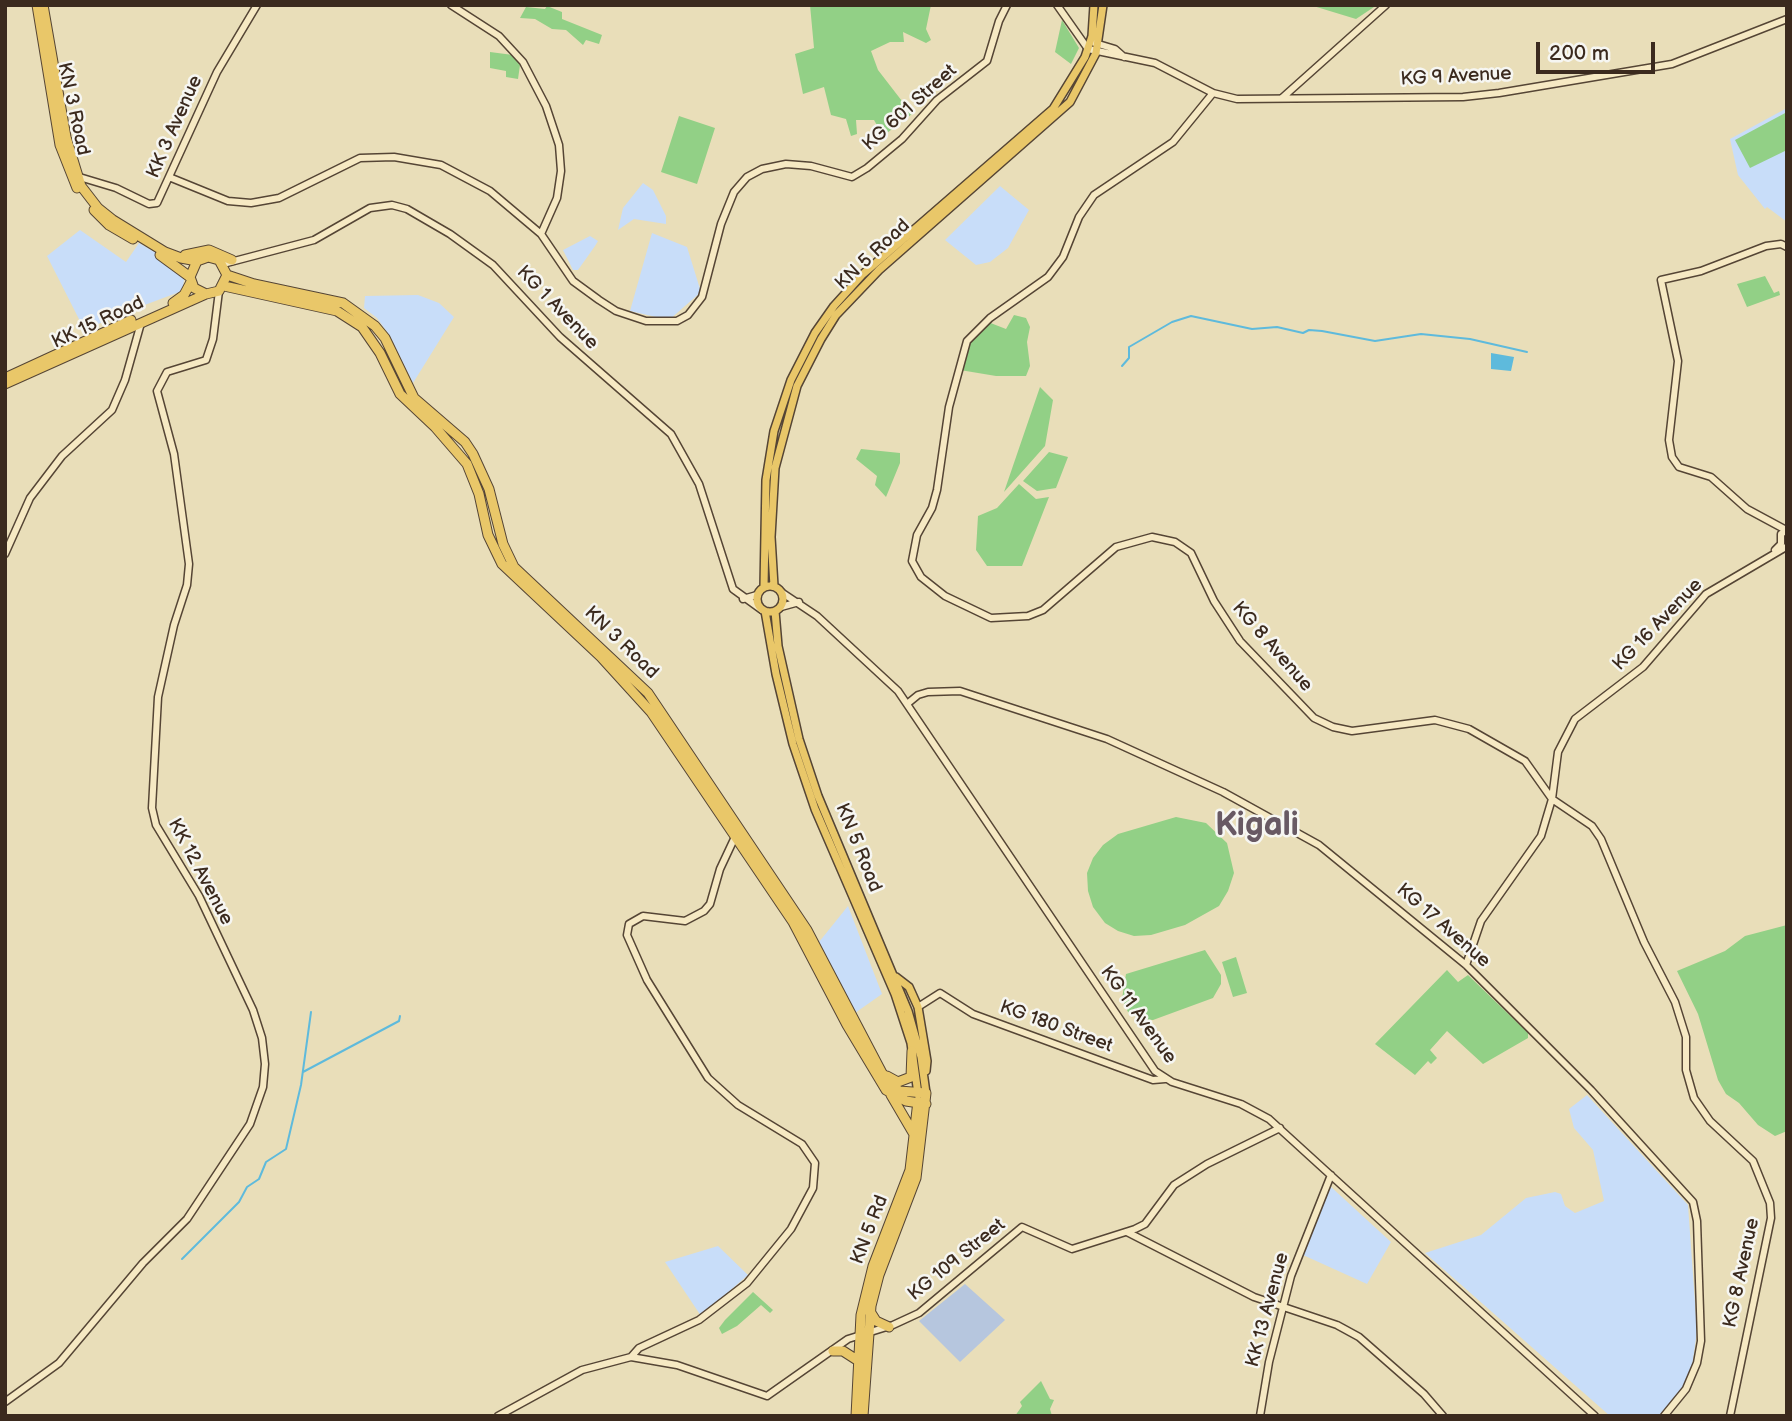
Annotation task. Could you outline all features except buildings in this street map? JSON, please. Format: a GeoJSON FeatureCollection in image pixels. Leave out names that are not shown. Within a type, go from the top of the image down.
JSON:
{"type":"FeatureCollection","features":[{"type":"Feature","properties":{"kind":"highway","name":"KN 3 Road"},"geometry":{"type":"LineString","coordinates":[[37,5],[60,145],[81,191],[109,225],[166,254]]}},
{"type":"Feature","properties":{"kind":"highway","name":"KN 3 Road"},"geometry":{"type":"LineString","coordinates":[[43,5],[74,177]]}},
{"type":"Feature","properties":{"kind":"highway"},"geometry":{"type":"LineString","coordinates":[[166,254],[191,255],[209,250],[253,288]]}},
{"type":"Feature","properties":{"kind":"highway"},"geometry":{"type":"LineString","coordinates":[[166,254],[197,261],[208,257],[227,267]]}},
{"type":"Feature","properties":{"kind":"highway"},"geometry":{"type":"LineString","coordinates":[[166,254],[206,294],[222,288],[253,288]]}},
{"type":"Feature","properties":{"kind":"highway"},"geometry":{"type":"LineString","coordinates":[[190,280],[197,261]]}},
{"type":"Feature","properties":{"kind":"highway"},"geometry":{"type":"LineString","coordinates":[[222,288],[227,267]]}},
{"type":"Feature","properties":{"kind":"highway","name":"KK 15 Road"},"geometry":{"type":"LineString","coordinates":[[5,378],[177,302],[190,280]]}},
{"type":"Feature","properties":{"kind":"highway","name":"KN 3 Road"},"geometry":{"type":"LineString","coordinates":[[253,288],[337,311],[362,327],[380,353],[400,394],[435,427],[467,464],[480,494],[488,535],[502,564],[645,697],[809,943],[882,1073],[896,1089],[922,1093]]}},
{"type":"Feature","properties":{"kind":"highway","name":"KK 15 Road"},"geometry":{"type":"LineString","coordinates":[[5,384],[206,294]]}},
{"type":"Feature","properties":{"kind":"highway","name":"KN 3 Road"},"geometry":{"type":"LineString","coordinates":[[645,697],[735,837],[809,943],[846,1025],[915,1136]]}},
{"type":"Feature","properties":{"kind":"highway"},"geometry":{"type":"LineString","coordinates":[[882,1073],[898,1082],[908,1080],[912,1073],[912,1051]]}},
{"type":"Feature","properties":{"kind":"highway"},"geometry":{"type":"LineString","coordinates":[[856,1416],[857,1360],[863,1334],[879,1275],[916,1178],[922,1093]]}},
{"type":"Feature","properties":{"kind":"highway"},"geometry":{"type":"LineString","coordinates":[[891,1096],[922,1104]]}},
{"type":"Feature","properties":{"kind":"highway"},"geometry":{"type":"LineString","coordinates":[[915,1136],[922,1104]]}},
{"type":"Feature","properties":{"kind":"highway","name":"KN 5 Rd"},"geometry":{"type":"LineString","coordinates":[[863,1334],[866,1292],[910,1170],[915,1136]]}},
{"type":"Feature","properties":{"kind":"highway"},"geometry":{"type":"LineString","coordinates":[[870,1311],[876,1321],[889,1327]]}},
{"type":"Feature","properties":{"kind":"highway"},"geometry":{"type":"LineString","coordinates":[[863,1334],[863,1416]]}},
{"type":"Feature","properties":{"kind":"highway"},"geometry":{"type":"LineString","coordinates":[[833,1350],[843,1351],[857,1360]]}},
{"type":"Feature","properties":{"kind":"main road","name":"KN 5 Road"},"geometry":{"type":"LineString","coordinates":[[774,586],[773,489],[788,413],[808,361],[845,299],[1070,102],[1096,53],[1090,44],[1094,5]]}},
{"type":"Feature","properties":{"kind":"main road","name":"KN 5 Road"},"geometry":{"type":"LineString","coordinates":[[764,587],[766,480],[774,431],[803,355],[863,274],[1053,109],[1069,87],[1090,44],[1103,5]]}},
{"type":"Feature","properties":{"kind":"main road"},"geometry":{"type":"LineString","coordinates":[[774,586],[781,592],[778,609],[763,610],[757,595],[764,587],[774,586]]}},
{"type":"Feature","properties":{"kind":"main road","name":"KN 5 Road"},"geometry":{"type":"LineString","coordinates":[[778,609],[786,685],[807,765],[866,915],[896,977],[916,1036],[925,1078],[922,1093]]}},
{"type":"Feature","properties":{"kind":"main road","name":"KN 5 Road"},"geometry":{"type":"LineString","coordinates":[[763,610],[782,704],[804,776],[895,994],[912,1051]]}},
{"type":"Feature","properties":{"kind":"main road"},"geometry":{"type":"LineString","coordinates":[[896,977],[909,987],[918,1007],[928,1061],[925,1078]]}},
{"type":"Feature","properties":{"kind":"main road"},"geometry":{"type":"LineString","coordinates":[[912,1051],[922,1093]]}},
{"type":"Feature","properties":{"kind":"street","name":"KK 3 Avenue"},"geometry":{"type":"LineString","coordinates":[[74,177],[93,180],[153,204],[160,200],[217,72],[257,5]]}},
{"type":"Feature","properties":{"kind":"street"},"geometry":{"type":"LineString","coordinates":[[451,5],[499,36],[523,62],[546,106],[559,145],[561,171],[557,198],[541,234]]}},
{"type":"Feature","properties":{"kind":"street","name":"KG 601 Street"},"geometry":{"type":"LineString","coordinates":[[169,177],[228,201],[251,203],[279,198],[360,158],[423,160],[462,174],[490,191],[541,234],[579,286],[607,306],[646,321],[677,320],[688,315],[702,297],[721,224],[734,192],[747,177],[761,169],[786,164],[811,166],[852,177],[867,168],[896,144],[937,100],[987,61],[999,20],[1007,5]]}},
{"type":"Feature","properties":{"kind":"street"},"geometry":{"type":"LineString","coordinates":[[1056,5],[1090,44]]}},
{"type":"Feature","properties":{"kind":"street"},"geometry":{"type":"LineString","coordinates":[[1282,99],[1386,5]]}},
{"type":"Feature","properties":{"kind":"street","name":"KG 9 Avenue"},"geometry":{"type":"LineString","coordinates":[[1096,53],[1155,63],[1213,93],[1237,99],[1462,97],[1534,88],[1686,61],[1787,19]]}},
{"type":"Feature","properties":{"kind":"street","name":"KG 9 Avenue"},"geometry":{"type":"LineString","coordinates":[[1090,44],[1115,49],[1124,57]]}},
{"type":"Feature","properties":{"kind":"street","name":"KG 8 Avenue"},"geometry":{"type":"LineString","coordinates":[[1213,93],[1173,142],[1094,195],[1079,217],[1063,257],[1048,277],[990,318],[967,341],[949,407],[932,508],[916,535],[912,551],[916,570],[929,585],[945,596],[991,618],[1036,616],[1116,547],[1152,537],[1175,542],[1191,553],[1214,601],[1238,637],[1314,718],[1333,727],[1352,731],[1435,720],[1469,729],[1525,761],[1552,799],[1580,816],[1601,839],[1644,942],[1675,1002],[1686,1037],[1686,1070],[1694,1098],[1710,1121],[1753,1161],[1768,1193],[1771,1218],[1730,1416]]}},
{"type":"Feature","properties":{"kind":"street"},"geometry":{"type":"LineString","coordinates":[[81,191],[93,180]]}},
{"type":"Feature","properties":{"kind":"street","name":"KG 1 Avenue"},"geometry":{"type":"LineString","coordinates":[[227,267],[245,258],[314,240],[370,208],[396,205],[482,256],[560,337],[671,434],[699,484],[731,583],[743,599]]}},
{"type":"Feature","properties":{"kind":"street"},"geometry":{"type":"LineString","coordinates":[[1783,544],[1763,520],[1711,477],[1679,467],[1672,457],[1669,440],[1678,361],[1661,279],[1702,271],[1766,246],[1781,244],[1787,247]]}},
{"type":"Feature","properties":{"kind":"street","name":"KG 1 Avenue"},"geometry":{"type":"LineString","coordinates":[[227,267],[245,258]]}},
{"type":"Feature","properties":{"kind":"street","name":"KK 12 Avenue"},"geometry":{"type":"LineString","coordinates":[[5,1402],[59,1363],[143,1263],[187,1219],[250,1124],[263,1087],[262,1038],[253,1010],[199,896],[156,825],[152,808],[158,697],[174,625],[187,585],[189,564],[174,454],[157,399],[158,391],[167,372],[206,360],[213,339],[222,288]]}},
{"type":"Feature","properties":{"kind":"street"},"geometry":{"type":"LineString","coordinates":[[5,554],[30,498],[67,451],[112,410],[125,380],[142,321]]}},
{"type":"Feature","properties":{"kind":"street"},"geometry":{"type":"LineString","coordinates":[[118,332],[136,342]]}},
{"type":"Feature","properties":{"kind":"street"},"geometry":{"type":"LineString","coordinates":[[1763,520],[1786,530]]}},
{"type":"Feature","properties":{"kind":"street","name":"KG 16 Avenue"},"geometry":{"type":"LineString","coordinates":[[1466,965],[1481,921],[1541,835],[1552,799],[1558,752],[1575,719],[1643,667],[1706,594],[1769,556],[1783,544],[1786,530]]}},
{"type":"Feature","properties":{"kind":"street","name":"KG 11 Avenue"},"geometry":{"type":"LineString","coordinates":[[781,592],[799,602],[880,674],[907,704],[1141,1052],[1165,1079],[1241,1104],[1280,1128],[1595,1416]]}},
{"type":"Feature","properties":{"kind":"street"},"geometry":{"type":"LineString","coordinates":[[743,599],[757,595]]}},
{"type":"Feature","properties":{"kind":"street"},"geometry":{"type":"LineString","coordinates":[[743,599],[763,610]]}},
{"type":"Feature","properties":{"kind":"street"},"geometry":{"type":"LineString","coordinates":[[778,609],[799,602]]}},
{"type":"Feature","properties":{"kind":"street","name":"KG 17 Avenue"},"geometry":{"type":"LineString","coordinates":[[907,704],[918,695],[928,692],[961,691],[1134,751],[1223,792],[1319,845],[1459,958],[1591,1090],[1693,1202],[1697,1221],[1701,1341],[1697,1363],[1686,1389],[1664,1416]]}},
{"type":"Feature","properties":{"kind":"street"},"geometry":{"type":"LineString","coordinates":[[498,1416],[582,1370],[631,1357],[639,1348],[710,1313],[747,1283],[771,1256],[792,1229],[813,1188],[815,1163],[802,1144],[754,1116],[708,1078],[642,970],[626,935],[629,924],[648,915],[685,920],[704,911],[710,904],[720,869],[735,837]]}},
{"type":"Feature","properties":{"kind":"street","name":"KG 16 Avenue"},"geometry":{"type":"LineString","coordinates":[[1459,958],[1471,947]]}},
{"type":"Feature","properties":{"kind":"street","name":"KG 180 Street"},"geometry":{"type":"LineString","coordinates":[[918,1007],[940,993],[973,1014],[1153,1080],[1165,1079]]}},
{"type":"Feature","properties":{"kind":"street","name":"KG 109 Street"},"geometry":{"type":"LineString","coordinates":[[631,1357],[677,1364],[765,1396],[833,1350],[863,1334],[889,1327],[922,1311],[1022,1227],[1072,1248],[1127,1232],[1145,1224],[1174,1185],[1207,1164],[1280,1128]]}},
{"type":"Feature","properties":{"kind":"street","name":"KK 13 Avenue"},"geometry":{"type":"LineString","coordinates":[[1260,1416],[1281,1309],[1297,1254],[1316,1219],[1331,1175]]}},
{"type":"Feature","properties":{"kind":"street"},"geometry":{"type":"LineString","coordinates":[[1127,1232],[1281,1309],[1337,1325],[1359,1337],[1424,1394],[1443,1416]]}},
{"type":"Feature","properties":{"kind":"shaded area"},"geometry":{"type":"Polygon","coordinates":[[[1787,108],[1787,222],[1767,207],[1765,209],[1738,175],[1730,139],[1787,108]]]}},
{"type":"Feature","properties":{"kind":"shaded area"},"geometry":{"type":"Polygon","coordinates":[[[643,183],[653,190],[666,216],[666,224],[634,219],[618,230],[623,208],[643,183]]]}},
{"type":"Feature","properties":{"kind":"shaded area"},"geometry":{"type":"Polygon","coordinates":[[[1000,186],[1029,210],[1008,248],[990,262],[976,265],[945,240],[1000,186]]]}},
{"type":"Feature","properties":{"kind":"shaded area"},"geometry":{"type":"Polygon","coordinates":[[[80,230],[126,262],[139,243],[172,262],[185,275],[182,291],[110,318],[85,331],[47,256],[80,230]]]}},
{"type":"Feature","properties":{"kind":"shaded area"},"geometry":{"type":"Polygon","coordinates":[[[652,233],[687,247],[701,292],[669,320],[630,311],[652,233]]]}},
{"type":"Feature","properties":{"kind":"shaded area"},"geometry":{"type":"Polygon","coordinates":[[[590,236],[598,241],[578,270],[573,270],[563,250],[590,236]]]}},
{"type":"Feature","properties":{"kind":"shaded area"},"geometry":{"type":"Polygon","coordinates":[[[418,295],[439,303],[454,317],[413,383],[390,336],[377,318],[364,308],[365,296],[418,295]]]}},
{"type":"Feature","properties":{"kind":"shaded area"},"geometry":{"type":"Polygon","coordinates":[[[848,906],[882,994],[855,1013],[819,942],[848,906]]]}},
{"type":"Feature","properties":{"kind":"shaded area"},"geometry":{"type":"Polygon","coordinates":[[[1587,1095],[1688,1205],[1697,1331],[1692,1367],[1678,1397],[1659,1416],[1610,1416],[1425,1253],[1481,1235],[1526,1198],[1555,1192],[1561,1194],[1565,1206],[1575,1213],[1604,1201],[1593,1150],[1574,1128],[1569,1109],[1587,1095]]]}},
{"type":"Feature","properties":{"kind":"shaded area"},"geometry":{"type":"Polygon","coordinates":[[[1330,1186],[1391,1242],[1367,1284],[1303,1255],[1330,1186]]]}},
{"type":"Feature","properties":{"kind":"shaded area"},"geometry":{"type":"Polygon","coordinates":[[[718,1246],[748,1275],[701,1316],[665,1262],[718,1246]]]}},
{"type":"Feature","properties":{"kind":"shaded area"},"geometry":{"type":"Polygon","coordinates":[[[965,1284],[1005,1320],[960,1362],[919,1321],[965,1284]]]}},
{"type":"Feature","properties":{"kind":"green space"},"geometry":{"type":"Polygon","coordinates":[[[810,5],[931,5],[926,29],[931,40],[926,43],[903,32],[904,42],[890,42],[871,51],[878,70],[912,114],[883,136],[874,120],[856,120],[857,134],[851,136],[846,119],[831,115],[824,87],[803,94],[795,54],[814,48],[810,5]]]}},
{"type":"Feature","properties":{"kind":"green space"},"geometry":{"type":"Polygon","coordinates":[[[1310,5],[1377,5],[1356,19],[1310,5]]]}},
{"type":"Feature","properties":{"kind":"green space"},"geometry":{"type":"Polygon","coordinates":[[[547,6],[562,12],[562,19],[602,35],[599,44],[586,40],[583,45],[566,30],[552,29],[535,19],[520,18],[526,7],[545,9],[547,6]]]}},
{"type":"Feature","properties":{"kind":"green space"},"geometry":{"type":"Polygon","coordinates":[[[1062,20],[1079,48],[1071,64],[1055,52],[1062,20]]]}},
{"type":"Feature","properties":{"kind":"green space"},"geometry":{"type":"Polygon","coordinates":[[[490,52],[513,55],[520,65],[518,79],[506,77],[506,71],[490,68],[490,52]]]}},
{"type":"Feature","properties":{"kind":"green space"},"geometry":{"type":"Polygon","coordinates":[[[1787,112],[1787,150],[1750,168],[1735,140],[1787,112]]]}},
{"type":"Feature","properties":{"kind":"green space"},"geometry":{"type":"Polygon","coordinates":[[[679,116],[715,128],[697,184],[661,172],[679,116]]]}},
{"type":"Feature","properties":{"kind":"green space"},"geometry":{"type":"Polygon","coordinates":[[[1765,276],[1774,293],[1779,291],[1780,295],[1747,307],[1737,284],[1765,276]]]}},
{"type":"Feature","properties":{"kind":"green space"},"geometry":{"type":"Polygon","coordinates":[[[1014,315],[1026,318],[1030,327],[1027,342],[1030,366],[1026,376],[996,376],[960,370],[966,346],[988,322],[1006,329],[1014,315]]]}},
{"type":"Feature","properties":{"kind":"green space"},"geometry":{"type":"Polygon","coordinates":[[[1040,387],[1053,400],[1045,446],[1004,492],[1040,387]]]}},
{"type":"Feature","properties":{"kind":"green space"},"geometry":{"type":"Polygon","coordinates":[[[861,449],[900,453],[900,463],[886,497],[875,485],[877,476],[856,459],[861,449]]]}},
{"type":"Feature","properties":{"kind":"green space"},"geometry":{"type":"Polygon","coordinates":[[[1049,452],[1068,457],[1056,488],[1037,491],[1023,481],[1049,452]]]}},
{"type":"Feature","properties":{"kind":"green space"},"geometry":{"type":"Polygon","coordinates":[[[1019,484],[1036,499],[1049,497],[1022,566],[987,566],[976,550],[978,516],[997,508],[1019,484]]]}},
{"type":"Feature","properties":{"kind":"green space"},"geometry":{"type":"Polygon","coordinates":[[[1176,817],[1206,823],[1227,843],[1234,873],[1228,891],[1219,906],[1185,925],[1151,935],[1134,936],[1118,931],[1105,923],[1093,907],[1088,891],[1087,873],[1093,858],[1103,845],[1118,834],[1176,817]]]}},
{"type":"Feature","properties":{"kind":"green space"},"geometry":{"type":"Polygon","coordinates":[[[1787,925],[1787,1131],[1775,1136],[1758,1125],[1739,1103],[1726,1094],[1718,1080],[1698,1014],[1677,971],[1725,951],[1745,936],[1787,925]]]}},
{"type":"Feature","properties":{"kind":"green space"},"geometry":{"type":"Polygon","coordinates":[[[1205,950],[1221,975],[1221,984],[1213,998],[1153,1020],[1140,1019],[1128,1012],[1122,999],[1126,974],[1205,950]]]}},
{"type":"Feature","properties":{"kind":"green space"},"geometry":{"type":"Polygon","coordinates":[[[1236,957],[1247,993],[1233,997],[1222,962],[1236,957]]]}},
{"type":"Feature","properties":{"kind":"green space"},"geometry":{"type":"Polygon","coordinates":[[[1447,970],[1458,982],[1468,975],[1528,1033],[1528,1038],[1483,1064],[1447,1031],[1430,1050],[1437,1058],[1431,1064],[1428,1061],[1415,1075],[1375,1044],[1447,970]]]}},
{"type":"Feature","properties":{"kind":"green space"},"geometry":{"type":"Polygon","coordinates":[[[753,1292],[773,1310],[770,1313],[761,1305],[737,1326],[722,1334],[719,1328],[753,1292]]]}},
{"type":"Feature","properties":{"kind":"green space"},"geometry":{"type":"Polygon","coordinates":[[[1041,1381],[1050,1399],[1054,1400],[1050,1409],[1052,1416],[1015,1416],[1022,1406],[1020,1402],[1041,1381]]]}},
{"type":"Feature","properties":{"kind":"water"},"geometry":{"type":"Polygon","coordinates":[[[1491,353],[1514,357],[1511,371],[1491,369],[1491,353]]]}},
{"type":"Feature","properties":{"kind":"waterway"},"geometry":{"type":"LineString","coordinates":[[1122,366],[1129,358],[1129,347],[1172,322],[1191,316],[1252,329],[1277,327],[1303,333],[1309,330],[1322,331],[1375,341],[1421,334],[1470,339],[1527,352]]}},
{"type":"Feature","properties":{"kind":"waterway"},"geometry":{"type":"LineString","coordinates":[[182,1259],[239,1202],[247,1187],[259,1179],[266,1162],[286,1149],[301,1085],[311,1012]]}},
{"type":"Feature","properties":{"kind":"waterway"},"geometry":{"type":"LineString","coordinates":[[303,1072],[399,1021],[400,1016]]}},
{"type":"Feature","properties":{"kind":"district","name":"Kigali"},"geometry":{"type":"Point","coordinates":[1257,827]}}]}
